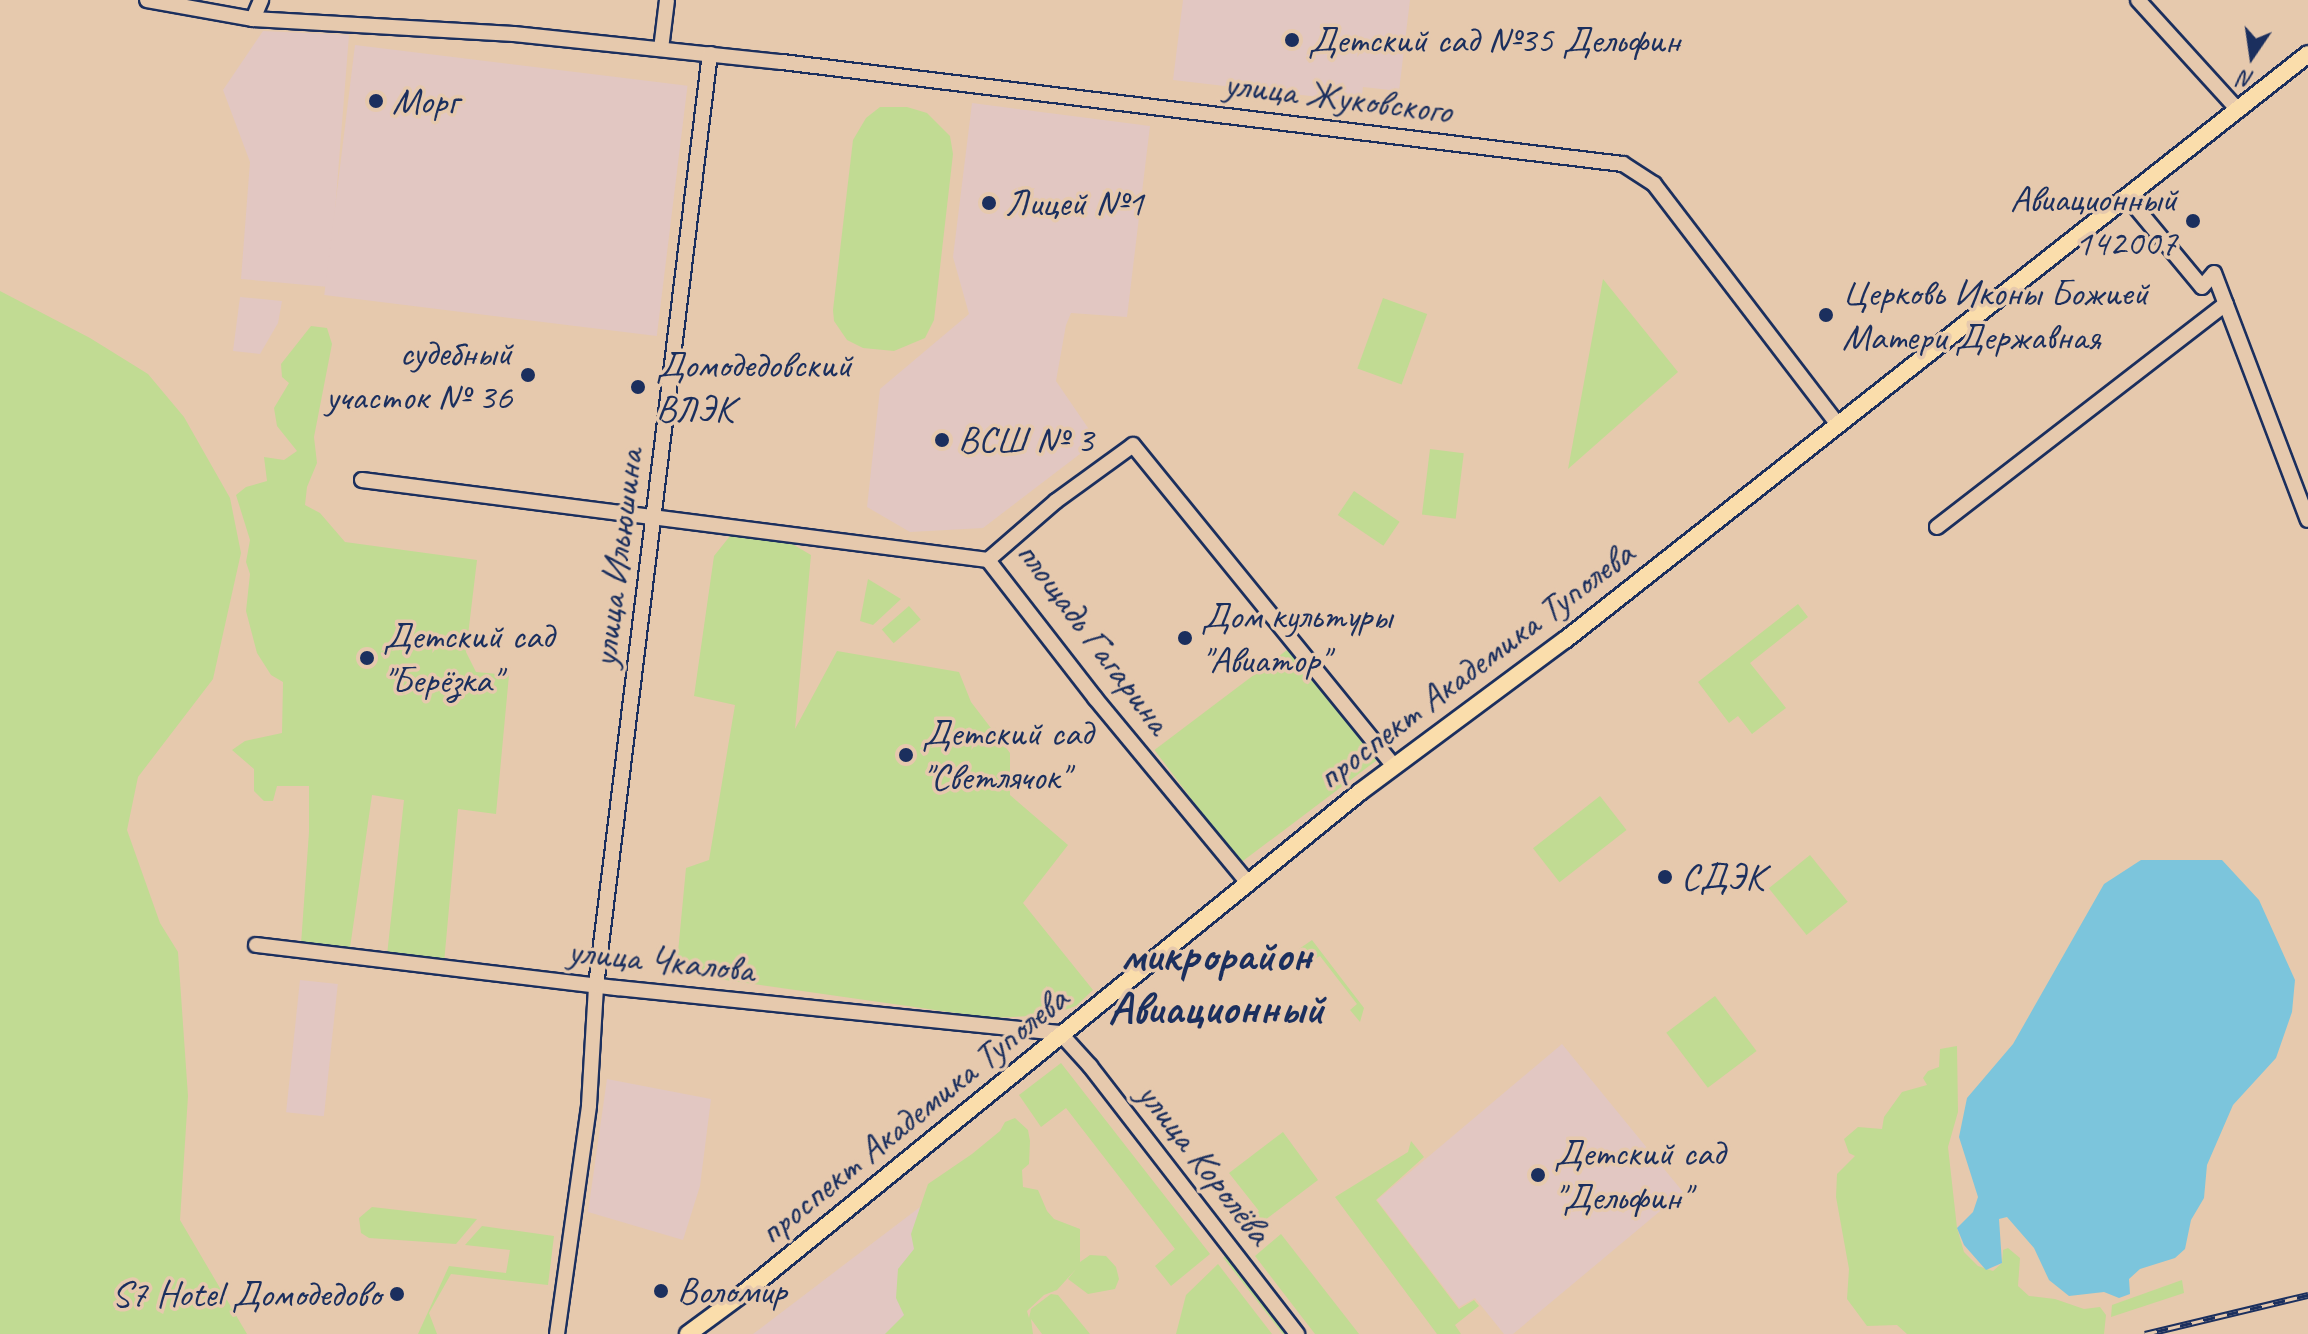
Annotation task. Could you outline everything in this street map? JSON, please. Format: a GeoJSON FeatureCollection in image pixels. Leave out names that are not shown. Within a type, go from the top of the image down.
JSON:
{"type":"FeatureCollection","features":[{"type":"Feature","properties":{"kind":"main road","name":"проспект Академика Туполева"},"geometry":{"type":"LineString","coordinates":[[688,1334],[745,1292],[1060,1033],[1099,1006],[1247,882],[1394,766],[1565,640],[2048,257],[2129,199],[2308,54]]}},
{"type":"Feature","properties":{"kind":"street"},"geometry":{"type":"LineString","coordinates":[[147,0],[253,19],[498,32],[710,54]]}},
{"type":"Feature","properties":{"kind":"street"},"geometry":{"type":"LineString","coordinates":[[253,19],[261,0]]}},
{"type":"Feature","properties":{"kind":"street"},"geometry":{"type":"LineString","coordinates":[[661,49],[667,0]]}},
{"type":"Feature","properties":{"kind":"street"},"geometry":{"type":"LineString","coordinates":[[2138,0],[2238,110]]}},
{"type":"Feature","properties":{"kind":"street","name":"улица Жуковского"},"geometry":{"type":"LineString","coordinates":[[710,54],[1623,164],[1654,184],[1837,423]]}},
{"type":"Feature","properties":{"kind":"street","name":"улица Ильюшина"},"geometry":{"type":"LineString","coordinates":[[557,1334],[589,1105],[596,986],[710,54]]}},
{"type":"Feature","properties":{"kind":"street"},"geometry":{"type":"LineString","coordinates":[[2129,199],[2202,287],[2214,273],[2308,520]]}},
{"type":"Feature","properties":{"kind":"street"},"geometry":{"type":"LineString","coordinates":[[1937,527],[2226,304]]}},
{"type":"Feature","properties":{"kind":"street","name":"площадь Гагарина"},"geometry":{"type":"LineString","coordinates":[[1247,882],[1095,698],[988,560],[1056,501],[1133,445],[1394,766]]}},
{"type":"Feature","properties":{"kind":"street"},"geometry":{"type":"LineString","coordinates":[[362,480],[654,519],[824,536],[988,560]]}},
{"type":"Feature","properties":{"kind":"street","name":"улица Чкалова"},"geometry":{"type":"LineString","coordinates":[[256,945],[596,986],[1060,1033]]}},
{"type":"Feature","properties":{"kind":"street","name":"улица Королёва"},"geometry":{"type":"LineString","coordinates":[[1060,1033],[1090,1066],[1297,1334]]}},
{"type":"Feature","properties":{"kind":"shaded area","name":"Детский сад №35 Дельфин"},"geometry":{"type":"Polygon","coordinates":[[[1183,0],[1410,0],[1399,91],[1363,87],[1361,102],[1173,80],[1183,0]]]}},
{"type":"Feature","properties":{"kind":"shaded area"},"geometry":{"type":"Polygon","coordinates":[[[263,31],[349,35],[329,287],[241,279],[250,162],[223,90],[263,31]]]}},
{"type":"Feature","properties":{"kind":"shaded area"},"geometry":{"type":"Polygon","coordinates":[[[355,45],[688,86],[657,336],[324,295],[355,45]]]}},
{"type":"Feature","properties":{"kind":"shaded area"},"geometry":{"type":"Polygon","coordinates":[[[972,103],[1150,126],[1127,317],[1071,313],[1066,325],[1056,381],[1097,441],[983,528],[910,532],[867,507],[880,389],[969,314],[953,257],[972,103]]]}},
{"type":"Feature","properties":{"kind":"shaded area"},"geometry":{"type":"Polygon","coordinates":[[[240,297],[282,301],[278,323],[260,354],[233,351],[240,297]]]}},
{"type":"Feature","properties":{"kind":"shaded area"},"geometry":{"type":"Polygon","coordinates":[[[300,980],[338,984],[324,1116],[286,1112],[300,980]]]}},
{"type":"Feature","properties":{"kind":"shaded area","name":"Детский сад \"Дельфин\""},"geometry":{"type":"Polygon","coordinates":[[[1562,1044],[1683,1192],[1513,1334],[1504,1334],[1475,1298],[1459,1307],[1377,1200],[1562,1044]]]}},
{"type":"Feature","properties":{"kind":"shaded area"},"geometry":{"type":"Polygon","coordinates":[[[607,1079],[711,1099],[700,1186],[683,1240],[588,1212],[607,1079]]]}},
{"type":"Feature","properties":{"kind":"shaded area"},"geometry":{"type":"Polygon","coordinates":[[[924,1204],[1028,1334],[753,1334],[924,1204]]]}},
{"type":"Feature","properties":{"kind":"green space"},"geometry":{"type":"Polygon","coordinates":[[[880,107],[907,107],[927,113],[950,136],[953,154],[934,320],[925,338],[894,351],[863,348],[847,340],[834,321],[833,310],[853,140],[866,118],[880,107]]]}},
{"type":"Feature","properties":{"kind":"green space"},"geometry":{"type":"Polygon","coordinates":[[[1603,279],[1678,372],[1568,469],[1603,279]]]}},
{"type":"Feature","properties":{"kind":"green space"},"geometry":{"type":"Polygon","coordinates":[[[0,291],[90,338],[148,374],[184,417],[230,498],[241,553],[213,679],[138,777],[127,830],[160,923],[178,952],[188,1096],[180,1220],[247,1334],[0,1334],[0,291]]]}},
{"type":"Feature","properties":{"kind":"green space"},"geometry":{"type":"Polygon","coordinates":[[[1383,298],[1427,314],[1402,385],[1357,368],[1383,298]]]}},
{"type":"Feature","properties":{"kind":"green space"},"geometry":{"type":"Polygon","coordinates":[[[311,326],[327,328],[332,344],[314,437],[317,463],[307,487],[305,505],[320,513],[345,542],[477,560],[466,652],[476,672],[509,675],[496,814],[458,809],[444,963],[387,955],[404,800],[372,795],[350,948],[301,944],[309,786],[277,786],[273,801],[264,801],[254,791],[254,769],[232,750],[245,741],[282,733],[283,682],[271,675],[257,653],[246,611],[250,574],[246,562],[250,540],[236,495],[246,487],[267,481],[264,457],[284,460],[297,451],[277,426],[274,408],[289,383],[282,377],[281,364],[311,326]]]}},
{"type":"Feature","properties":{"kind":"green space"},"geometry":{"type":"Polygon","coordinates":[[[1430,449],[1464,453],[1456,519],[1422,515],[1430,449]]]}},
{"type":"Feature","properties":{"kind":"green space"},"geometry":{"type":"Polygon","coordinates":[[[1354,491],[1400,522],[1383,546],[1338,515],[1354,491]]]}},
{"type":"Feature","properties":{"kind":"green space"},"geometry":{"type":"Polygon","coordinates":[[[734,531],[777,535],[811,555],[795,729],[837,651],[959,672],[971,702],[1010,753],[1010,795],[1068,845],[1023,903],[1093,990],[1076,1006],[1051,1015],[991,1018],[676,973],[686,868],[709,860],[735,705],[694,696],[714,556],[734,531]]]}},
{"type":"Feature","properties":{"kind":"green space"},"geometry":{"type":"Polygon","coordinates":[[[868,579],[901,599],[873,625],[860,621],[868,579]]]}},
{"type":"Feature","properties":{"kind":"green space"},"geometry":{"type":"Polygon","coordinates":[[[1798,604],[1808,617],[1750,663],[1786,708],[1752,734],[1738,716],[1729,723],[1698,682],[1798,604]]]}},
{"type":"Feature","properties":{"kind":"green space"},"geometry":{"type":"Polygon","coordinates":[[[909,606],[921,620],[894,643],[882,630],[909,606]]]}},
{"type":"Feature","properties":{"kind":"green space"},"geometry":{"type":"Polygon","coordinates":[[[1291,647],[1376,760],[1240,863],[1154,750],[1291,647]]]}},
{"type":"Feature","properties":{"kind":"green space"},"geometry":{"type":"Polygon","coordinates":[[[1600,796],[1626,830],[1559,882],[1533,848],[1600,796]]]}},
{"type":"Feature","properties":{"kind":"green space"},"geometry":{"type":"Polygon","coordinates":[[[1810,855],[1848,902],[1807,935],[1769,888],[1810,855]]]}},
{"type":"Feature","properties":{"kind":"green space"},"geometry":{"type":"Polygon","coordinates":[[[1312,940],[1364,1008],[1360,1022],[1350,1010],[1357,1004],[1320,956],[1310,962],[1299,949],[1312,940]]]}},
{"type":"Feature","properties":{"kind":"green space"},"geometry":{"type":"Polygon","coordinates":[[[1715,996],[1757,1051],[1708,1088],[1666,1033],[1715,996]]]}},
{"type":"Feature","properties":{"kind":"green space"},"geometry":{"type":"Polygon","coordinates":[[[1957,1046],[1958,1112],[1948,1147],[1957,1228],[1964,1252],[1978,1266],[1993,1271],[2002,1263],[2003,1250],[2008,1248],[2020,1258],[2018,1286],[2029,1296],[2055,1299],[2084,1309],[2100,1307],[2106,1315],[2104,1334],[1907,1334],[1897,1325],[1867,1326],[1847,1299],[1849,1269],[1836,1197],[1837,1174],[1855,1156],[1849,1153],[1844,1139],[1858,1127],[1882,1129],[1884,1117],[1902,1092],[1927,1085],[1923,1078],[1928,1071],[1939,1067],[1940,1049],[1957,1046]]]}},
{"type":"Feature","properties":{"kind":"green space"},"geometry":{"type":"Polygon","coordinates":[[[1061,1063],[1210,1254],[1171,1286],[1155,1266],[1175,1249],[1066,1108],[1041,1127],[1019,1095],[1061,1063]]]}},
{"type":"Feature","properties":{"kind":"green space"},"geometry":{"type":"Polygon","coordinates":[[[1015,1118],[1028,1130],[1030,1141],[1029,1164],[1022,1170],[1023,1187],[1038,1190],[1054,1219],[1080,1229],[1080,1262],[1090,1255],[1106,1256],[1116,1267],[1119,1279],[1115,1289],[1088,1294],[1068,1279],[1076,1269],[1057,1290],[1044,1295],[1027,1311],[1029,1318],[1031,1309],[1051,1294],[1058,1295],[1090,1334],[1042,1334],[1031,1319],[1033,1334],[885,1334],[904,1315],[896,1298],[898,1269],[914,1249],[911,1234],[928,1184],[972,1154],[1000,1131],[1005,1122],[1015,1118]]]}},
{"type":"Feature","properties":{"kind":"green space"},"geometry":{"type":"Polygon","coordinates":[[[1283,1132],[1318,1180],[1253,1229],[1247,1221],[1259,1211],[1229,1173],[1283,1132]]]}},
{"type":"Feature","properties":{"kind":"green space"},"geometry":{"type":"Polygon","coordinates":[[[1411,1141],[1424,1157],[1376,1200],[1459,1309],[1474,1300],[1479,1306],[1455,1325],[1461,1334],[1437,1334],[1335,1197],[1408,1152],[1411,1141]]]}},
{"type":"Feature","properties":{"kind":"green space"},"geometry":{"type":"Polygon","coordinates":[[[372,1207],[477,1219],[456,1244],[369,1238],[361,1233],[359,1218],[372,1207]]]}},
{"type":"Feature","properties":{"kind":"green space"},"geometry":{"type":"Polygon","coordinates":[[[482,1226],[554,1236],[548,1285],[451,1274],[429,1313],[437,1334],[418,1334],[449,1266],[506,1273],[510,1250],[465,1245],[482,1226]]]}},
{"type":"Feature","properties":{"kind":"green space"},"geometry":{"type":"Polygon","coordinates":[[[1281,1234],[1359,1334],[1315,1334],[1255,1256],[1281,1234]]]}},
{"type":"Feature","properties":{"kind":"green space"},"geometry":{"type":"Polygon","coordinates":[[[1228,1254],[1290,1334],[1283,1334],[1223,1258],[1228,1254]]]}},
{"type":"Feature","properties":{"kind":"green space"},"geometry":{"type":"Polygon","coordinates":[[[1218,1264],[1272,1334],[1176,1334],[1186,1295],[1218,1264]]]}},
{"type":"Feature","properties":{"kind":"green space"},"geometry":{"type":"Polygon","coordinates":[[[2182,1280],[2184,1293],[2111,1317],[2112,1305],[2182,1280]]]}},
{"type":"Feature","properties":{"kind":"water"},"geometry":{"type":"Polygon","coordinates":[[[2141,860],[2222,860],[2259,900],[2295,980],[2292,1012],[2276,1058],[2233,1105],[2207,1165],[2204,1198],[2191,1220],[2185,1249],[2175,1258],[2140,1269],[2129,1279],[2130,1294],[2119,1298],[2104,1292],[2069,1296],[2049,1280],[2034,1248],[2007,1217],[1999,1219],[2002,1263],[1986,1270],[1964,1245],[1957,1228],[1973,1212],[1978,1197],[1959,1137],[1967,1098],[2013,1044],[2104,884],[2141,860]]]}},
{"type":"Feature","properties":{"kind":"railway"},"geometry":{"type":"LineString","coordinates":[[2145,1334],[2308,1295]]}},
{"type":"Feature","properties":{"kind":"place","name":"Детский сад №35 Дельфин"},"geometry":{"type":"Point","coordinates":[1292,40]}},
{"type":"Feature","properties":{"kind":"place","name":"Морг"},"geometry":{"type":"Point","coordinates":[376,101]}},
{"type":"Feature","properties":{"kind":"place","name":"Лицей №1"},"geometry":{"type":"Point","coordinates":[989,203]}},
{"type":"Feature","properties":{"kind":"place","name":"Авиационный 142007"},"geometry":{"type":"Point","coordinates":[2193,221]}},
{"type":"Feature","properties":{"kind":"place","name":"Церковь Иконы Божией Матери Державная"},"geometry":{"type":"Point","coordinates":[1826,315]}},
{"type":"Feature","properties":{"kind":"place","name":"судебный участок № 36"},"geometry":{"type":"Point","coordinates":[528,375]}},
{"type":"Feature","properties":{"kind":"place","name":"Домодедовский ВЛЭК"},"geometry":{"type":"Point","coordinates":[638,387]}},
{"type":"Feature","properties":{"kind":"place","name":"ВСШ № 3"},"geometry":{"type":"Point","coordinates":[942,440]}},
{"type":"Feature","properties":{"kind":"place","name":"Дом культуры \"Авиатор\""},"geometry":{"type":"Point","coordinates":[1185,638]}},
{"type":"Feature","properties":{"kind":"place","name":"Детский сад \"Берёзка\""},"geometry":{"type":"Point","coordinates":[367,658]}},
{"type":"Feature","properties":{"kind":"place","name":"Детский сад \"Светлячок\""},"geometry":{"type":"Point","coordinates":[906,755]}},
{"type":"Feature","properties":{"kind":"place","name":"СДЭК"},"geometry":{"type":"Point","coordinates":[1665,877]}},
{"type":"Feature","properties":{"kind":"place","name":"Детский сад \"Дельфин\""},"geometry":{"type":"Point","coordinates":[1538,1175]}},
{"type":"Feature","properties":{"kind":"place","name":"Воломир"},"geometry":{"type":"Point","coordinates":[661,1291]}},
{"type":"Feature","properties":{"kind":"place","name":"S7 Hotel Домодедово"},"geometry":{"type":"Point","coordinates":[397,1294]}},
{"type":"Feature","properties":{"kind":"district","name":"микрорайон Авиационный"},"geometry":{"type":"Point","coordinates":[1216,982]}}]}
